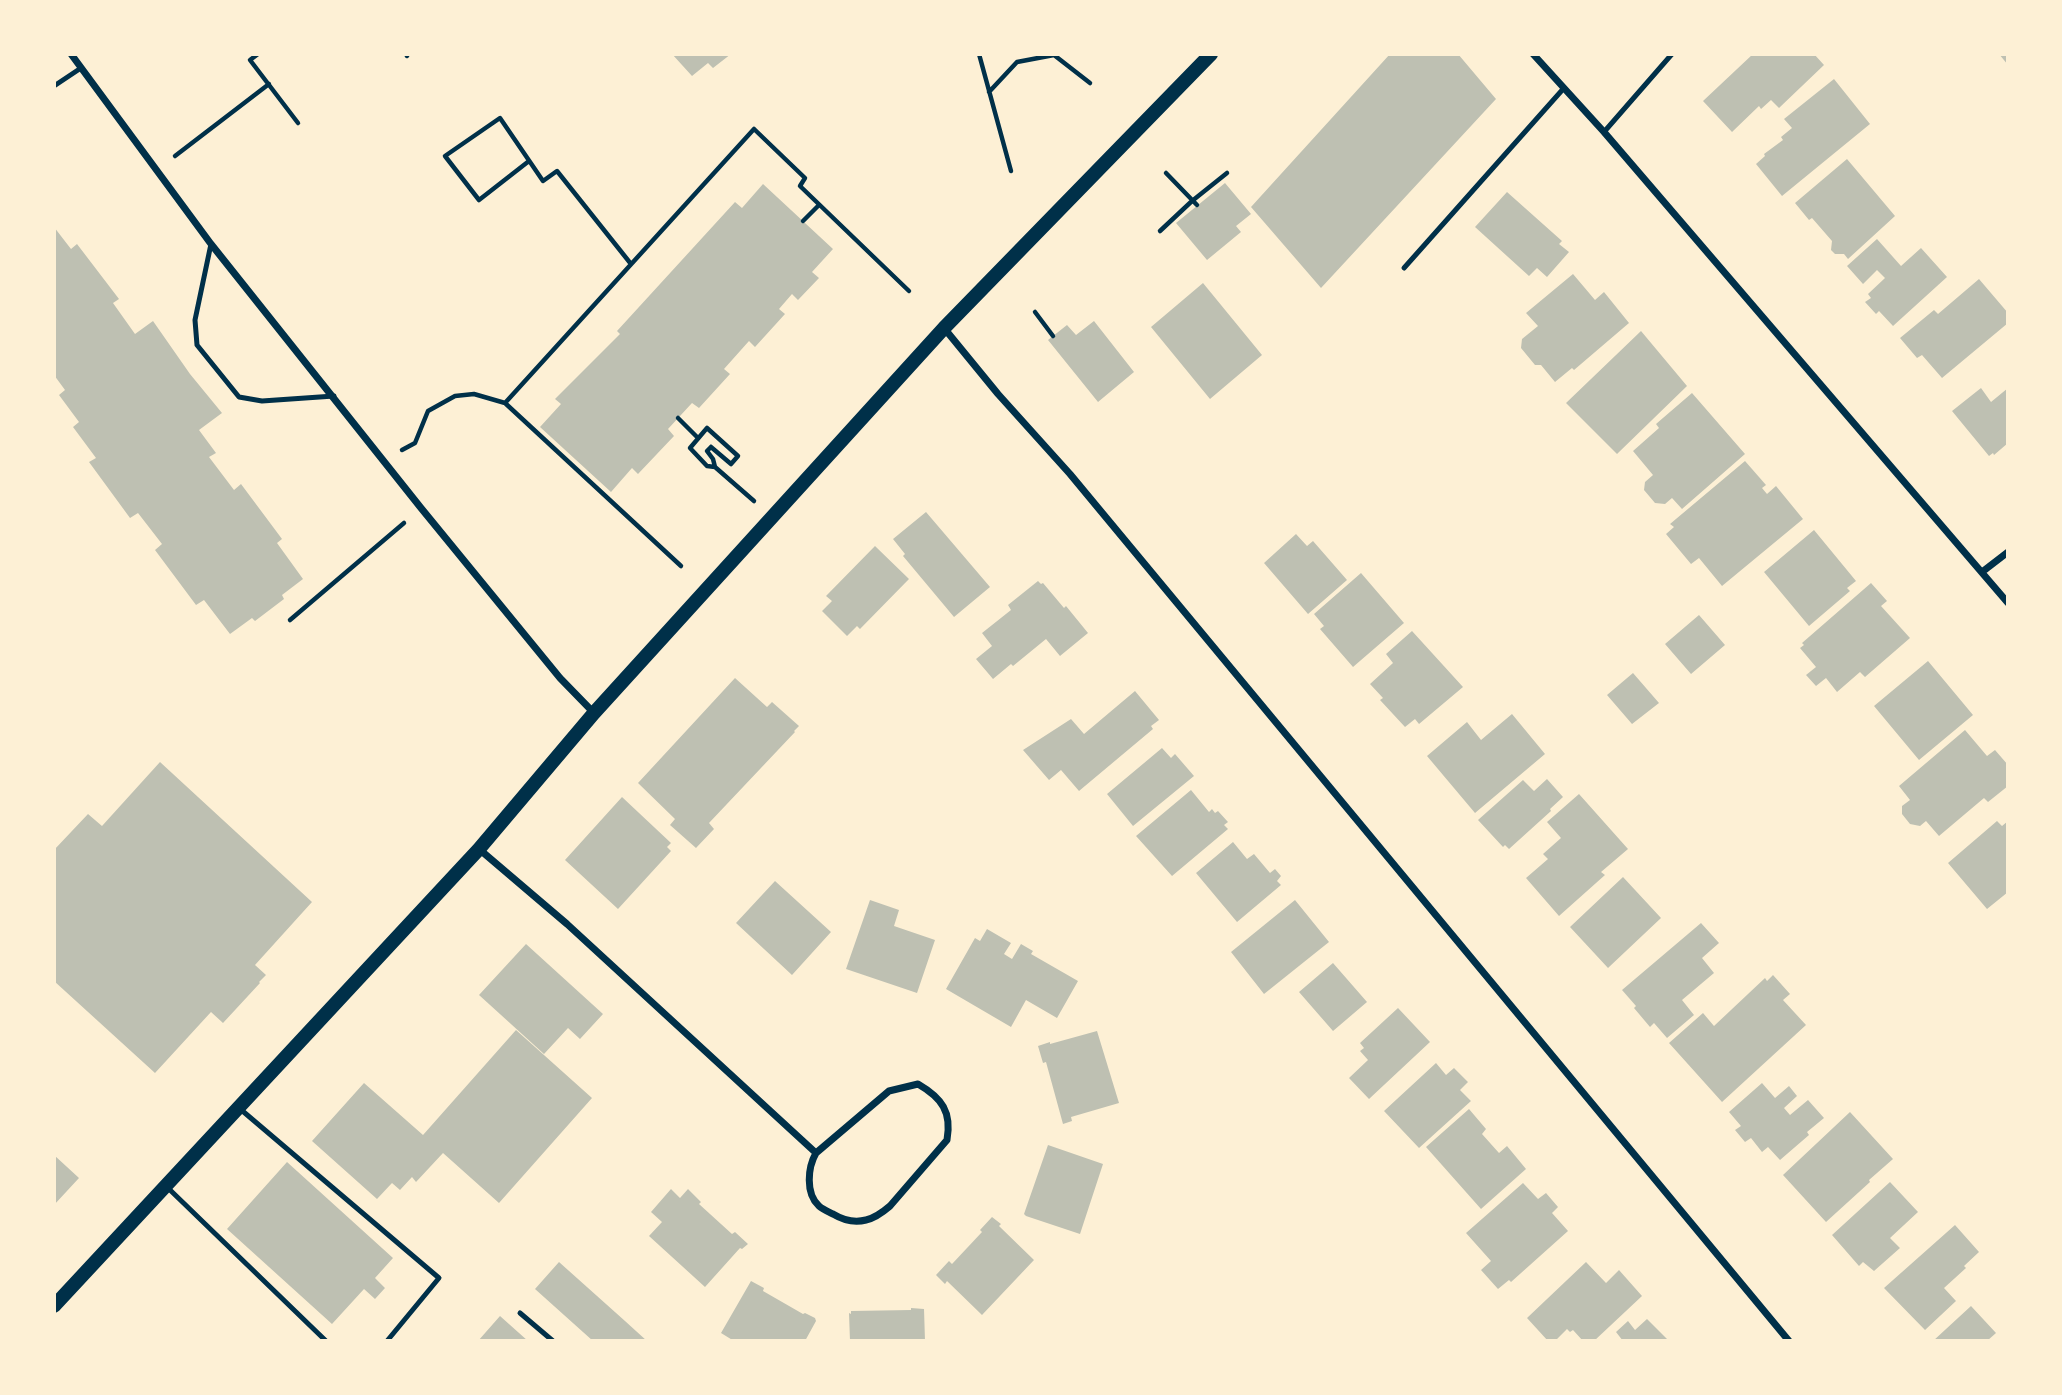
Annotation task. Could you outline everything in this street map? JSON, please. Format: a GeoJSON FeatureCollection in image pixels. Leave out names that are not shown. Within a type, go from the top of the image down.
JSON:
{"type":"FeatureCollection","features":[{"type":"Feature","properties":{"kind":"main road"},"geometry":{"type":"LineString","coordinates":[[54,1306],[479,849],[594,713],[944,328],[1211,54]]}},
{"type":"Feature","properties":{"kind":"street"},"geometry":{"type":"LineString","coordinates":[[71,54],[211,244],[421,508],[560,678],[594,713]]}},
{"type":"Feature","properties":{"kind":"street"},"geometry":{"type":"LineString","coordinates":[[1533,54],[1604,132],[2008,603]]}},
{"type":"Feature","properties":{"kind":"street"},"geometry":{"type":"LineString","coordinates":[[944,328],[1070,474],[1789,1341]]}},
{"type":"Feature","properties":{"kind":"street"},"geometry":{"type":"LineString","coordinates":[[1982,572],[2008,552]]}},
{"type":"Feature","properties":{"kind":"street"},"geometry":{"type":"LineString","coordinates":[[479,849],[567,924],[816,1153]]}},
{"type":"Feature","properties":{"kind":"street"},"geometry":{"type":"LineString","coordinates":[[918,1084],[932,1092],[947,1112],[947,1140],[890,1206],[867,1220],[852,1221],[838,1217],[817,1205],[811,1191],[809,1174],[809,1165],[816,1153],[889,1091],[903,1086],[918,1084]]}},
{"type":"Feature","properties":{"kind":"lane"},"geometry":{"type":"LineString","coordinates":[[1604,132],[1672,54]]}},
{"type":"Feature","properties":{"kind":"lane"},"geometry":{"type":"LineString","coordinates":[[54,86],[81,68]]}},
{"type":"Feature","properties":{"kind":"lane"},"geometry":{"type":"LineString","coordinates":[[1404,268],[1564,88]]}},
{"type":"Feature","properties":{"kind":"lane"},"geometry":{"type":"LineString","coordinates":[[211,244],[195,320],[197,345],[239,397],[262,401],[334,396]]}},
{"type":"Feature","properties":{"kind":"lane"},"geometry":{"type":"LineString","coordinates":[[239,1108],[439,1278],[387,1341]]}},
{"type":"Feature","properties":{"kind":"lane"},"geometry":{"type":"LineString","coordinates":[[166,1185],[326,1341]]}},
{"type":"Feature","properties":{"kind":"lane"},"geometry":{"type":"LineString","coordinates":[[520,1313],[553,1341]]}},
{"type":"Feature","properties":{"kind":"path"},"geometry":{"type":"LineString","coordinates":[[258,54],[250,60],[298,123]]}},
{"type":"Feature","properties":{"kind":"path"},"geometry":{"type":"LineString","coordinates":[[979,54],[1011,171]]}},
{"type":"Feature","properties":{"kind":"path"},"geometry":{"type":"LineString","coordinates":[[989,92],[1017,62],[1054,55],[1090,83]]}},
{"type":"Feature","properties":{"kind":"path"},"geometry":{"type":"LineString","coordinates":[[157,171],[269,84]]}},
{"type":"Feature","properties":{"kind":"path"},"geometry":{"type":"LineString","coordinates":[[529,161],[479,200],[445,156],[500,118],[543,181],[557,171],[631,264]]}},
{"type":"Feature","properties":{"kind":"path"},"geometry":{"type":"LineString","coordinates":[[505,402],[754,129],[806,178],[800,186],[909,291]]}},
{"type":"Feature","properties":{"kind":"path"},"geometry":{"type":"LineString","coordinates":[[1166,173],[1197,205]]}},
{"type":"Feature","properties":{"kind":"path"},"geometry":{"type":"LineString","coordinates":[[1160,231],[1227,173]]}},
{"type":"Feature","properties":{"kind":"path"},"geometry":{"type":"LineString","coordinates":[[803,221],[819,205]]}},
{"type":"Feature","properties":{"kind":"path"},"geometry":{"type":"LineString","coordinates":[[1035,312],[1053,336]]}},
{"type":"Feature","properties":{"kind":"path"},"geometry":{"type":"LineString","coordinates":[[415,443],[428,411],[455,396],[474,394],[505,402],[681,566]]}},
{"type":"Feature","properties":{"kind":"path"},"geometry":{"type":"LineString","coordinates":[[678,418],[698,438]]}},
{"type":"Feature","properties":{"kind":"path"},"geometry":{"type":"LineString","coordinates":[[715,467],[707,451],[711,447],[731,464],[738,456],[708,428],[690,448],[707,466],[715,467],[773,517]]}},
{"type":"Feature","properties":{"kind":"path"},"geometry":{"type":"LineString","coordinates":[[290,620],[421,508]]}},
{"type":"Feature","properties":{"kind":"building"},"geometry":{"type":"Polygon","coordinates":[[[672,54],[731,54],[713,68],[708,63],[692,76],[672,54]]]}},
{"type":"Feature","properties":{"kind":"building"},"geometry":{"type":"Polygon","coordinates":[[[1390,54],[1458,54],[1496,99],[1321,288],[1251,207],[1390,54]]]}},
{"type":"Feature","properties":{"kind":"building"},"geometry":{"type":"Polygon","coordinates":[[[1753,54],[1814,54],[1824,65],[1779,108],[1771,100],[1761,109],[1759,106],[1732,132],[1703,101],[1753,54]]]}},
{"type":"Feature","properties":{"kind":"building"},"geometry":{"type":"Polygon","coordinates":[[[1999,54],[2008,54],[2008,65],[1999,54]]]}},
{"type":"Feature","properties":{"kind":"building"},"geometry":{"type":"Polygon","coordinates":[[[1834,79],[1870,124],[1782,196],[1756,164],[1764,154],[1783,140],[1781,137],[1792,128],[1784,119],[1834,79]]]}},
{"type":"Feature","properties":{"kind":"building"},"geometry":{"type":"Polygon","coordinates":[[[1847,159],[1895,216],[1848,259],[1844,254],[1835,254],[1831,250],[1832,241],[1795,203],[1847,159]]]}},
{"type":"Feature","properties":{"kind":"building"},"geometry":{"type":"Polygon","coordinates":[[[1225,183],[1251,214],[1236,226],[1241,232],[1207,260],[1176,223],[1225,183]]]}},
{"type":"Feature","properties":{"kind":"building"},"geometry":{"type":"Polygon","coordinates":[[[763,184],[833,249],[812,272],[819,278],[798,300],[792,294],[779,309],[785,314],[755,347],[749,341],[724,369],[730,374],[699,408],[692,403],[668,429],[674,436],[638,474],[632,468],[611,492],[540,427],[561,404],[555,399],[620,334],[617,331],[735,202],[742,208],[763,184]]]}},
{"type":"Feature","properties":{"kind":"building"},"geometry":{"type":"Polygon","coordinates":[[[1507,192],[1562,241],[1559,244],[1569,252],[1547,277],[1537,268],[1529,276],[1475,227],[1507,192]]]}},
{"type":"Feature","properties":{"kind":"building"},"geometry":{"type":"Polygon","coordinates":[[[54,227],[71,249],[77,244],[119,299],[113,303],[135,334],[153,321],[190,374],[222,413],[199,430],[216,453],[209,457],[234,490],[241,484],[282,539],[277,543],[303,579],[282,595],[284,599],[255,621],[252,618],[230,634],[204,600],[196,605],[155,550],[162,544],[138,513],[130,518],[89,462],[96,458],[73,427],[79,422],[59,395],[65,390],[54,375],[54,227]]]}},
{"type":"Feature","properties":{"kind":"building"},"geometry":{"type":"Polygon","coordinates":[[[1877,239],[1901,266],[1921,248],[1947,277],[1893,326],[1879,311],[1876,314],[1865,302],[1871,298],[1868,294],[1885,278],[1877,270],[1863,284],[1847,266],[1877,239]]]}},
{"type":"Feature","properties":{"kind":"building"},"geometry":{"type":"Polygon","coordinates":[[[1573,274],[1595,300],[1604,292],[1629,323],[1574,370],[1572,368],[1555,382],[1541,365],[1535,365],[1521,348],[1522,339],[1538,326],[1526,313],[1573,274]]]}},
{"type":"Feature","properties":{"kind":"building"},"geometry":{"type":"Polygon","coordinates":[[[1979,279],[2008,313],[2008,323],[1942,378],[1922,355],[1917,358],[1900,338],[1934,310],[1938,314],[1979,279]]]}},
{"type":"Feature","properties":{"kind":"building"},"geometry":{"type":"Polygon","coordinates":[[[1203,283],[1262,355],[1210,399],[1151,327],[1203,283]]]}},
{"type":"Feature","properties":{"kind":"building"},"geometry":{"type":"Polygon","coordinates":[[[1094,321],[1134,372],[1098,402],[1048,340],[1067,325],[1076,335],[1094,321]]]}},
{"type":"Feature","properties":{"kind":"building"},"geometry":{"type":"Polygon","coordinates":[[[1641,331],[1687,386],[1617,454],[1566,403],[1641,331]]]}},
{"type":"Feature","properties":{"kind":"building"},"geometry":{"type":"Polygon","coordinates":[[[1981,388],[1991,402],[2008,388],[2008,443],[1989,456],[1952,411],[1981,388]]]}},
{"type":"Feature","properties":{"kind":"building"},"geometry":{"type":"Polygon","coordinates":[[[1692,393],[1745,454],[1682,509],[1672,498],[1665,504],[1655,503],[1644,490],[1645,482],[1653,475],[1633,451],[1659,428],[1656,424],[1692,393]]]}},
{"type":"Feature","properties":{"kind":"building"},"geometry":{"type":"Polygon","coordinates":[[[1745,461],[1766,485],[1762,488],[1767,494],[1776,486],[1803,519],[1722,586],[1699,558],[1691,564],[1666,534],[1674,527],[1670,524],[1745,461]]]}},
{"type":"Feature","properties":{"kind":"building"},"geometry":{"type":"Polygon","coordinates":[[[926,512],[990,587],[954,617],[903,556],[905,554],[893,539],[926,512]]]}},
{"type":"Feature","properties":{"kind":"building"},"geometry":{"type":"Polygon","coordinates":[[[1814,530],[1856,581],[1847,588],[1850,591],[1809,626],[1764,572],[1814,530]]]}},
{"type":"Feature","properties":{"kind":"building"},"geometry":{"type":"Polygon","coordinates":[[[1296,534],[1307,546],[1313,541],[1347,580],[1308,614],[1264,563],[1296,534]]]}},
{"type":"Feature","properties":{"kind":"building"},"geometry":{"type":"Polygon","coordinates":[[[875,546],[909,579],[860,629],[857,626],[847,636],[822,611],[832,601],[826,596],[875,546]]]}},
{"type":"Feature","properties":{"kind":"building"},"geometry":{"type":"Polygon","coordinates":[[[1361,573],[1404,623],[1353,667],[1320,629],[1324,626],[1314,614],[1361,573]]]}},
{"type":"Feature","properties":{"kind":"building"},"geometry":{"type":"Polygon","coordinates":[[[1038,581],[1043,583],[1064,608],[1066,606],[1088,633],[1060,656],[1046,639],[993,679],[976,659],[992,646],[982,633],[1011,610],[1008,605],[1038,581]]]}},
{"type":"Feature","properties":{"kind":"building"},"geometry":{"type":"Polygon","coordinates":[[[1871,583],[1887,601],[1881,606],[1910,638],[1865,677],[1860,672],[1837,692],[1826,678],[1816,686],[1806,675],[1816,667],[1800,648],[1804,645],[1802,643],[1871,583]]]}},
{"type":"Feature","properties":{"kind":"building"},"geometry":{"type":"Polygon","coordinates":[[[1699,615],[1725,645],[1691,674],[1665,644],[1699,615]]]}},
{"type":"Feature","properties":{"kind":"building"},"geometry":{"type":"Polygon","coordinates":[[[1412,631],[1463,687],[1419,724],[1415,719],[1405,727],[1380,700],[1383,698],[1370,684],[1393,663],[1386,654],[1412,631]]]}},
{"type":"Feature","properties":{"kind":"building"},"geometry":{"type":"Polygon","coordinates":[[[1928,661],[1973,715],[1919,760],[1874,706],[1928,661]]]}},
{"type":"Feature","properties":{"kind":"building"},"geometry":{"type":"Polygon","coordinates":[[[1633,673],[1659,703],[1632,724],[1607,695],[1633,673]]]}},
{"type":"Feature","properties":{"kind":"building"},"geometry":{"type":"Polygon","coordinates":[[[735,678],[767,707],[772,702],[799,726],[709,823],[714,829],[696,848],[670,825],[675,819],[638,783],[735,678]]]}},
{"type":"Feature","properties":{"kind":"building"},"geometry":{"type":"Polygon","coordinates":[[[1135,691],[1159,720],[1151,726],[1153,729],[1079,791],[1061,770],[1049,780],[1023,750],[1071,719],[1084,734],[1135,691]]]}},
{"type":"Feature","properties":{"kind":"building"},"geometry":{"type":"Polygon","coordinates":[[[1512,714],[1545,754],[1475,813],[1427,756],[1467,722],[1481,740],[1512,714]]]}},
{"type":"Feature","properties":{"kind":"building"},"geometry":{"type":"Polygon","coordinates":[[[1965,730],[1987,756],[1995,750],[2008,765],[2008,786],[1988,802],[1984,798],[1939,836],[1926,821],[1920,826],[1910,824],[1902,814],[1902,806],[1910,800],[1899,786],[1965,730]]]}},
{"type":"Feature","properties":{"kind":"building"},"geometry":{"type":"Polygon","coordinates":[[[1162,748],[1171,758],[1175,754],[1194,776],[1133,826],[1107,794],[1162,748]]]}},
{"type":"Feature","properties":{"kind":"building"},"geometry":{"type":"Polygon","coordinates":[[[160,762],[312,902],[255,965],[266,975],[260,983],[223,1023],[211,1012],[155,1073],[54,981],[54,850],[88,814],[102,826],[160,762]]]}},
{"type":"Feature","properties":{"kind":"building"},"geometry":{"type":"Polygon","coordinates":[[[1547,779],[1563,797],[1509,849],[1505,845],[1503,847],[1478,820],[1523,780],[1534,791],[1547,779]]]}},
{"type":"Feature","properties":{"kind":"building"},"geometry":{"type":"Polygon","coordinates":[[[1191,790],[1209,812],[1212,809],[1215,813],[1218,811],[1228,822],[1224,825],[1228,829],[1172,876],[1136,836],[1191,790]]]}},
{"type":"Feature","properties":{"kind":"building"},"geometry":{"type":"Polygon","coordinates":[[[1579,794],[1628,849],[1601,872],[1605,875],[1559,916],[1526,878],[1548,859],[1543,854],[1561,838],[1547,822],[1579,794]]]}},
{"type":"Feature","properties":{"kind":"building"},"geometry":{"type":"Polygon","coordinates":[[[622,797],[671,843],[667,847],[671,851],[618,909],[565,860],[622,797]]]}},
{"type":"Feature","properties":{"kind":"building"},"geometry":{"type":"Polygon","coordinates":[[[1997,821],[2002,826],[2008,821],[2008,892],[1987,909],[1948,863],[1997,821]]]}},
{"type":"Feature","properties":{"kind":"building"},"geometry":{"type":"Polygon","coordinates":[[[1233,842],[1247,859],[1254,854],[1270,873],[1275,869],[1281,876],[1277,881],[1281,885],[1237,922],[1196,873],[1233,842]]]}},
{"type":"Feature","properties":{"kind":"building"},"geometry":{"type":"Polygon","coordinates":[[[1623,877],[1661,918],[1608,968],[1570,927],[1623,877]]]}},
{"type":"Feature","properties":{"kind":"building"},"geometry":{"type":"Polygon","coordinates":[[[775,881],[831,932],[792,975],[736,923],[775,881]]]}},
{"type":"Feature","properties":{"kind":"building"},"geometry":{"type":"Polygon","coordinates":[[[870,900],[899,910],[894,926],[935,940],[917,993],[846,969],[870,900]]]}},
{"type":"Feature","properties":{"kind":"building"},"geometry":{"type":"Polygon","coordinates":[[[1295,900],[1329,942],[1264,994],[1231,952],[1295,900]]]}},
{"type":"Feature","properties":{"kind":"building"},"geometry":{"type":"Polygon","coordinates":[[[1701,923],[1719,943],[1702,958],[1714,973],[1682,1000],[1694,1015],[1667,1038],[1654,1023],[1650,1027],[1622,990],[1701,923]]]}},
{"type":"Feature","properties":{"kind":"building"},"geometry":{"type":"Polygon","coordinates":[[[987,929],[1011,943],[1004,954],[1012,959],[1021,944],[1033,951],[1031,954],[1078,981],[1057,1018],[1026,1000],[1011,1027],[946,989],[975,938],[980,941],[987,929]]]}},
{"type":"Feature","properties":{"kind":"building"},"geometry":{"type":"Polygon","coordinates":[[[526,944],[603,1014],[580,1039],[568,1028],[544,1054],[479,995],[526,944]]]}},
{"type":"Feature","properties":{"kind":"building"},"geometry":{"type":"Polygon","coordinates":[[[1333,963],[1367,1002],[1333,1031],[1299,992],[1333,963]]]}},
{"type":"Feature","properties":{"kind":"building"},"geometry":{"type":"Polygon","coordinates":[[[1773,975],[1790,994],[1783,1000],[1806,1025],[1722,1102],[1669,1043],[1703,1013],[1714,1026],[1765,978],[1767,981],[1773,975]]]}},
{"type":"Feature","properties":{"kind":"building"},"geometry":{"type":"Polygon","coordinates":[[[1398,1008],[1430,1042],[1369,1099],[1349,1078],[1368,1060],[1360,1051],[1364,1048],[1360,1043],[1398,1008]]]}},
{"type":"Feature","properties":{"kind":"building"},"geometry":{"type":"Polygon","coordinates":[[[516,1030],[592,1098],[499,1203],[443,1153],[416,1182],[412,1177],[400,1190],[392,1183],[377,1199],[312,1141],[364,1083],[423,1135],[516,1030]]]}},
{"type":"Feature","properties":{"kind":"building"},"geometry":{"type":"Polygon","coordinates":[[[1097,1031],[1119,1103],[1071,1117],[1072,1121],[1063,1124],[1046,1062],[1043,1063],[1038,1046],[1097,1031]]]}},
{"type":"Feature","properties":{"kind":"building"},"geometry":{"type":"Polygon","coordinates":[[[1436,1063],[1446,1075],[1454,1068],[1468,1082],[1460,1090],[1471,1101],[1419,1148],[1384,1111],[1436,1063]]]}},
{"type":"Feature","properties":{"kind":"building"},"geometry":{"type":"Polygon","coordinates":[[[1762,1083],[1775,1098],[1789,1086],[1797,1096],[1784,1108],[1790,1115],[1808,1100],[1824,1118],[1780,1160],[1768,1147],[1762,1152],[1751,1138],[1745,1142],[1735,1130],[1741,1126],[1729,1112],[1762,1083]]]}},
{"type":"Feature","properties":{"kind":"building"},"geometry":{"type":"Polygon","coordinates":[[[1469,1109],[1486,1129],[1482,1134],[1499,1153],[1507,1146],[1526,1169],[1481,1209],[1426,1147],[1469,1109]]]}},
{"type":"Feature","properties":{"kind":"building"},"geometry":{"type":"Polygon","coordinates":[[[1850,1112],[1893,1159],[1826,1222],[1783,1175],[1850,1112]]]}},
{"type":"Feature","properties":{"kind":"building"},"geometry":{"type":"Polygon","coordinates":[[[1048,1145],[1103,1164],[1080,1234],[1024,1214],[1048,1145]]]}},
{"type":"Feature","properties":{"kind":"building"},"geometry":{"type":"Polygon","coordinates":[[[54,1155],[79,1178],[54,1205],[54,1155]]]}},
{"type":"Feature","properties":{"kind":"building"},"geometry":{"type":"Polygon","coordinates":[[[287,1162],[393,1258],[375,1278],[385,1288],[375,1299],[364,1289],[332,1324],[227,1229],[287,1162]]]}},
{"type":"Feature","properties":{"kind":"building"},"geometry":{"type":"Polygon","coordinates":[[[1890,1182],[1918,1212],[1890,1238],[1900,1248],[1874,1271],[1863,1262],[1859,1266],[1832,1235],[1890,1182]]]}},
{"type":"Feature","properties":{"kind":"building"},"geometry":{"type":"Polygon","coordinates":[[[1523,1183],[1538,1199],[1546,1193],[1558,1207],[1552,1213],[1568,1231],[1511,1282],[1509,1280],[1498,1289],[1481,1270],[1491,1261],[1466,1233],[1523,1183]]]}},
{"type":"Feature","properties":{"kind":"building"},"geometry":{"type":"Polygon","coordinates":[[[671,1189],[680,1198],[688,1189],[701,1202],[699,1204],[732,1234],[735,1232],[748,1244],[740,1248],[705,1287],[649,1236],[662,1222],[651,1212],[671,1189]]]}},
{"type":"Feature","properties":{"kind":"building"},"geometry":{"type":"Polygon","coordinates":[[[992,1217],[1034,1260],[982,1315],[947,1281],[945,1284],[936,1275],[949,1261],[952,1264],[982,1232],[980,1230],[992,1217]]]}},
{"type":"Feature","properties":{"kind":"building"},"geometry":{"type":"Polygon","coordinates":[[[1955,1225],[1979,1252],[1944,1288],[1956,1301],[1925,1330],[1884,1288],[1955,1225]]]}},
{"type":"Feature","properties":{"kind":"building"},"geometry":{"type":"Polygon","coordinates":[[[559,1262],[647,1341],[593,1341],[535,1289],[559,1262]]]}},
{"type":"Feature","properties":{"kind":"building"},"geometry":{"type":"Polygon","coordinates":[[[1586,1262],[1606,1283],[1619,1270],[1642,1296],[1594,1341],[1583,1341],[1573,1330],[1570,1332],[1567,1329],[1555,1341],[1548,1341],[1527,1318],[1586,1262]]]}},
{"type":"Feature","properties":{"kind":"building"},"geometry":{"type":"Polygon","coordinates":[[[751,1281],[764,1288],[763,1291],[815,1318],[816,1321],[805,1341],[734,1341],[721,1333],[751,1281]]]}},
{"type":"Feature","properties":{"kind":"building"},"geometry":{"type":"Polygon","coordinates":[[[1971,1306],[1996,1333],[1987,1341],[1933,1341],[1971,1306]]]}},
{"type":"Feature","properties":{"kind":"building"},"geometry":{"type":"Polygon","coordinates":[[[924,1309],[925,1341],[850,1341],[851,1311],[924,1309]]]}},
{"type":"Feature","properties":{"kind":"building"},"geometry":{"type":"Polygon","coordinates":[[[500,1316],[528,1341],[478,1341],[500,1316]]]}},
{"type":"Feature","properties":{"kind":"building"},"geometry":{"type":"Polygon","coordinates":[[[1647,1319],[1669,1341],[1623,1341],[1616,1332],[1628,1321],[1635,1330],[1647,1319]]]}}]}
